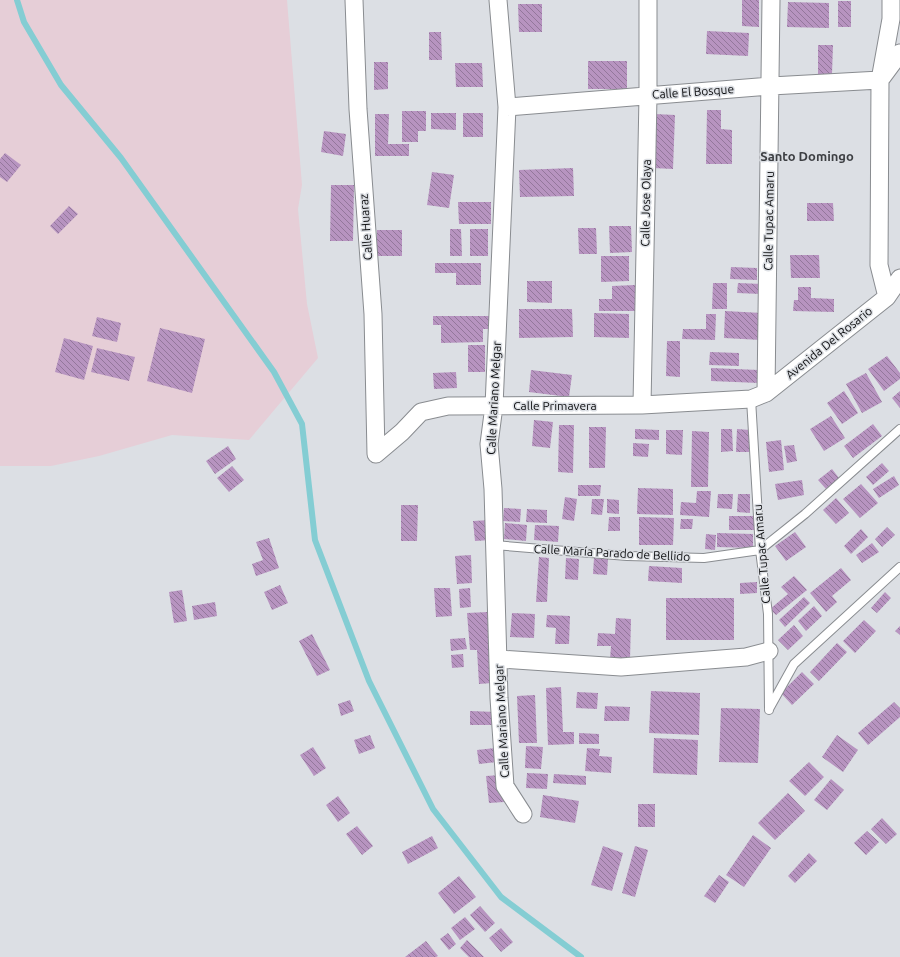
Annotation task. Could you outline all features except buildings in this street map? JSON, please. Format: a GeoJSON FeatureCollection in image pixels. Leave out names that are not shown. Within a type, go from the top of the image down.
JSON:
{"type":"FeatureCollection","features":[{"type":"Feature","properties":{"kind":"street","name":"Calle Huaraz"},"geometry":{"type":"LineString","coordinates":[[354,0],[358,109],[372,314],[376,454]]}},
{"type":"Feature","properties":{"kind":"street","name":"Calle Mariano Melgar"},"geometry":{"type":"LineString","coordinates":[[498,0],[507,108],[494,406],[489,444],[499,659],[499,698],[505,786],[523,814]]}},
{"type":"Feature","properties":{"kind":"street","name":"Calle Jose Olaya"},"geometry":{"type":"LineString","coordinates":[[642,405],[648,96],[648,0]]}},
{"type":"Feature","properties":{"kind":"street","name":"Calle Tupac Amaru"},"geometry":{"type":"LineString","coordinates":[[759,396],[771,86],[771,0]]}},
{"type":"Feature","properties":{"kind":"street"},"geometry":{"type":"LineString","coordinates":[[887,297],[879,265],[880,80],[891,19],[891,0]]}},
{"type":"Feature","properties":{"kind":"street"},"geometry":{"type":"LineString","coordinates":[[880,80],[900,53]]}},
{"type":"Feature","properties":{"kind":"street","name":"Calle El Bosque"},"geometry":{"type":"LineString","coordinates":[[507,108],[771,86],[880,80]]}},
{"type":"Feature","properties":{"kind":"street","name":"Avenida Del Rosario"},"geometry":{"type":"LineString","coordinates":[[759,396],[887,297],[900,278]]}},
{"type":"Feature","properties":{"kind":"street","name":"Calle Primavera"},"geometry":{"type":"LineString","coordinates":[[376,454],[402,432],[422,412],[448,406],[642,405],[759,396]]}},
{"type":"Feature","properties":{"kind":"street"},"geometry":{"type":"LineString","coordinates":[[499,659],[621,667],[746,657],[769,651]]}},
{"type":"Feature","properties":{"kind":"lane","name":"Calle Tupac Amaru"},"geometry":{"type":"LineString","coordinates":[[759,396],[760,550],[768,614],[769,710],[794,664],[900,567]]}},
{"type":"Feature","properties":{"kind":"lane"},"geometry":{"type":"LineString","coordinates":[[760,550],[805,514],[900,429]]}},
{"type":"Feature","properties":{"kind":"lane","name":"Calle María Parado de Bellido"},"geometry":{"type":"LineString","coordinates":[[494,545],[627,556],[704,558],[760,550]]}},
{"type":"Feature","properties":{"kind":"shaded area"},"geometry":{"type":"Polygon","coordinates":[[[0,0],[287,0],[302,185],[298,209],[307,304],[318,358],[249,440],[172,435],[99,456],[51,466],[0,466],[0,0]]]}},
{"type":"Feature","properties":{"kind":"waterway"},"geometry":{"type":"LineString","coordinates":[[17,0],[24,22],[61,85],[121,158],[274,372],[302,424],[315,540],[369,681],[433,809],[501,897],[581,957]]}},
{"type":"Feature","properties":{"kind":"district","name":"Santo Domingo"},"geometry":{"type":"Point","coordinates":[807,156]}}]}
